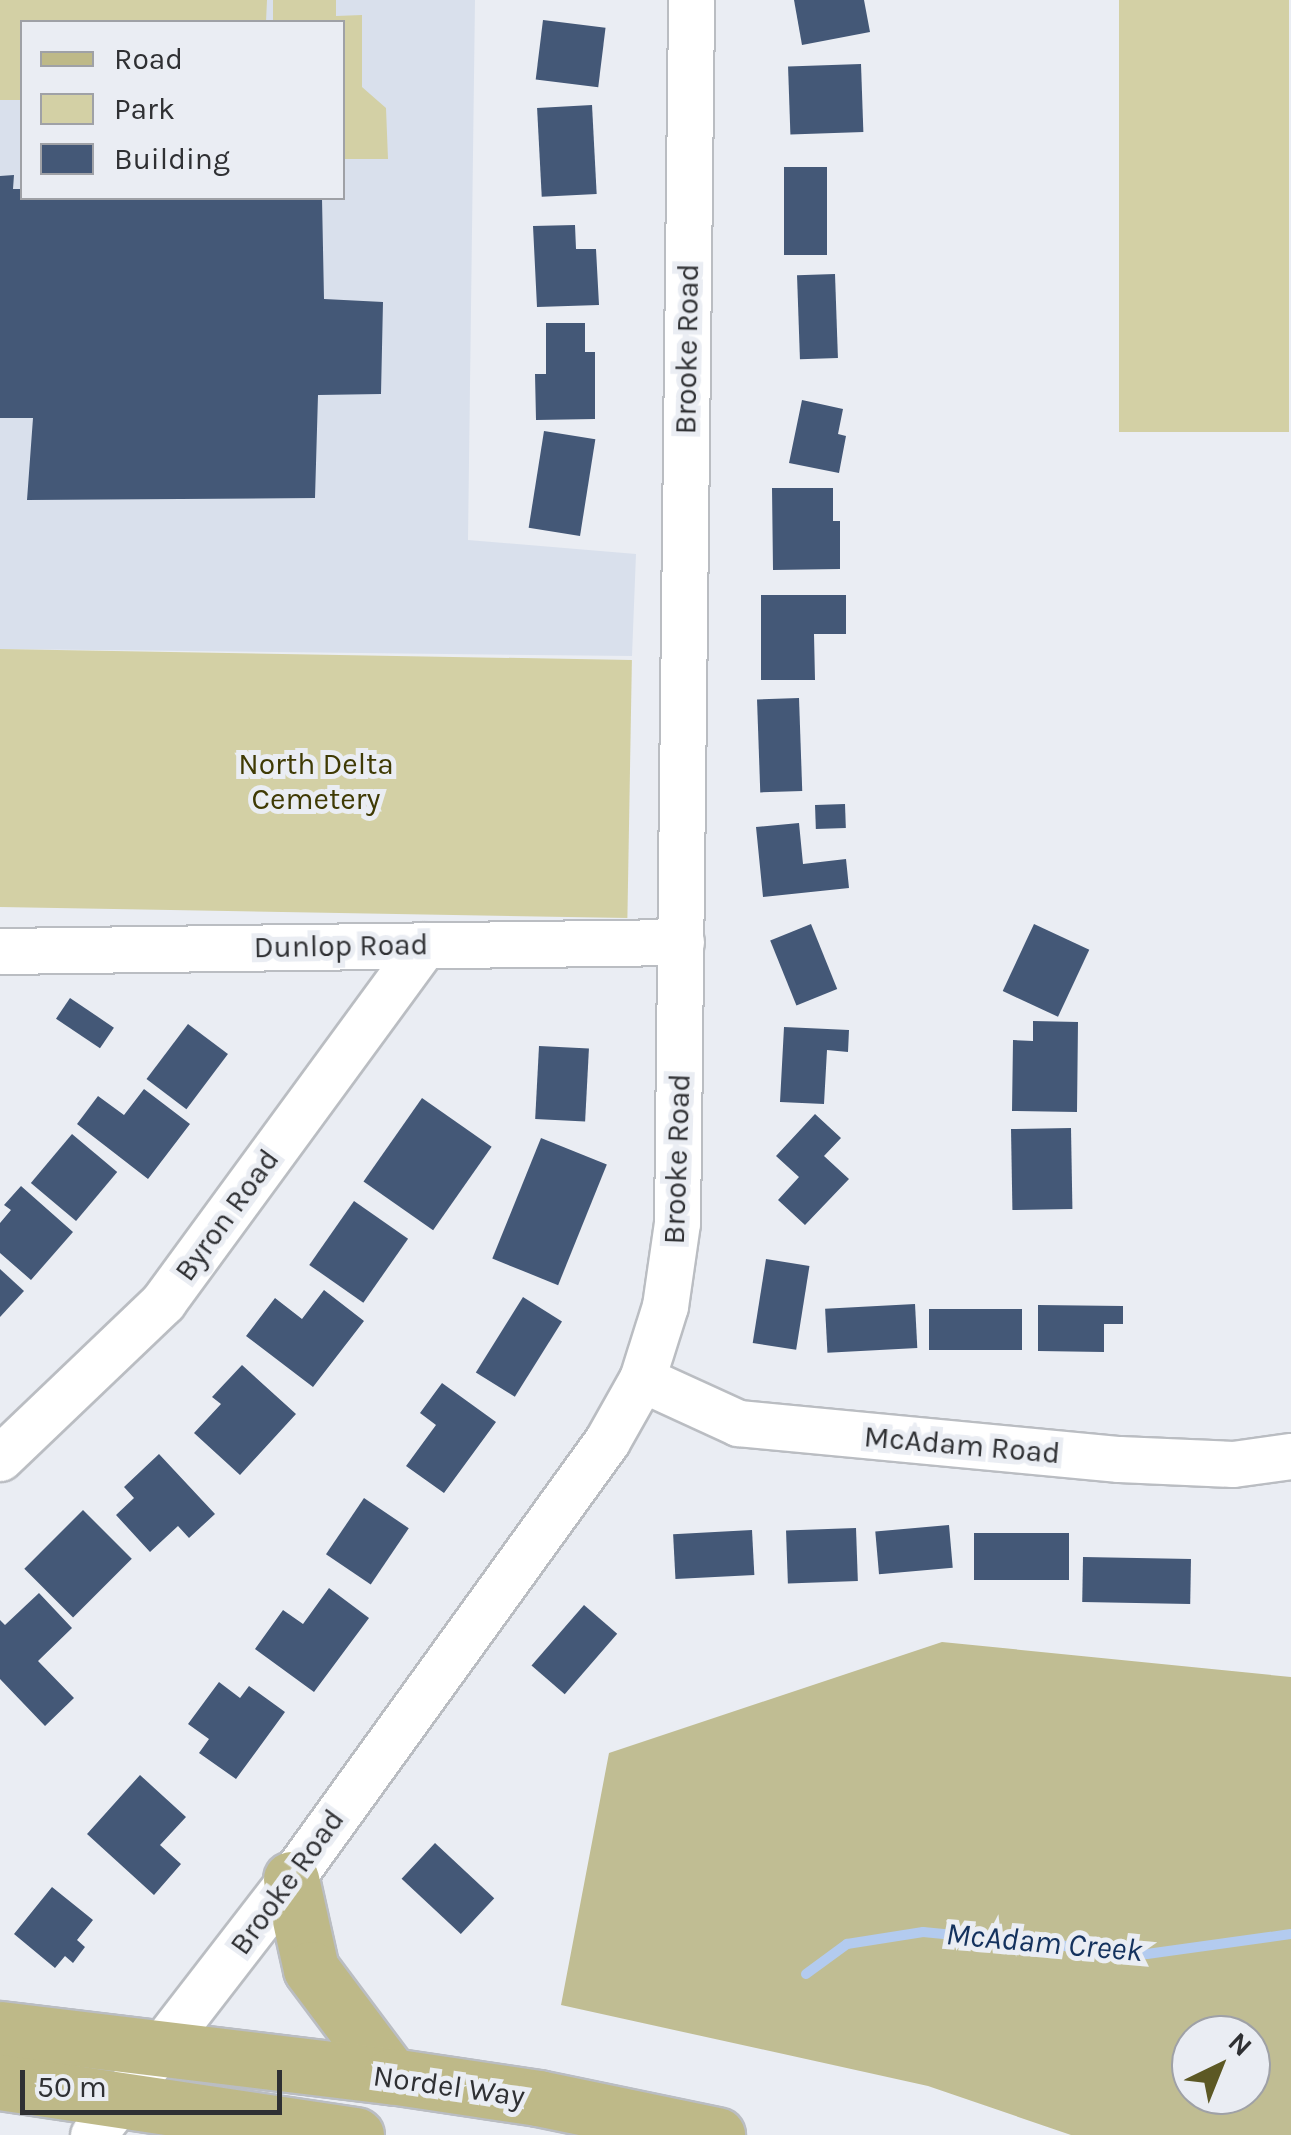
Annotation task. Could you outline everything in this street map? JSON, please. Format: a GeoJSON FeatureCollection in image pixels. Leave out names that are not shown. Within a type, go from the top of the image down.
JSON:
{"type":"FeatureCollection","features":[{"type":"Feature","properties":{"kind":"main road"},"geometry":{"type":"LineString","coordinates":[[291,1878],[311,1969],[391,2076]]}},
{"type":"Feature","properties":{"kind":"main road","name":"Nordel Way"},"geometry":{"type":"LineString","coordinates":[[0,2030],[391,2076],[538,2098],[718,2135]]}},
{"type":"Feature","properties":{"kind":"main road","name":"Nordel Way"},"geometry":{"type":"LineString","coordinates":[[0,2082],[106,2119],[356,2135]]}},
{"type":"Feature","properties":{"kind":"street","name":"Brooke Road"},"geometry":{"type":"LineString","coordinates":[[106,2119],[291,1878],[607,1441],[642,1379],[675,1255],[691,0]]}},
{"type":"Feature","properties":{"kind":"street","name":"Dunlop Road"},"geometry":{"type":"LineString","coordinates":[[0,951],[681,942]]}},
{"type":"Feature","properties":{"kind":"street","name":"Byron Road"},"geometry":{"type":"LineString","coordinates":[[0,1458],[163,1302],[424,945]]}},
{"type":"Feature","properties":{"kind":"street","name":"McAdam Road"},"geometry":{"type":"LineString","coordinates":[[642,1379],[738,1423],[1119,1459],[1232,1464],[1291,1456]]}},
{"type":"Feature","properties":{"kind":"shaded area"},"geometry":{"type":"Polygon","coordinates":[[[0,0],[475,0],[468,540],[636,554],[632,656],[0,649],[0,0]]]}},
{"type":"Feature","properties":{"kind":"shaded area"},"geometry":{"type":"Polygon","coordinates":[[[942,1642],[1291,1677],[1291,2135],[1071,2135],[928,2086],[561,2005],[609,1753],[942,1642]]]}},
{"type":"Feature","properties":{"kind":"green space"},"geometry":{"type":"Polygon","coordinates":[[[0,0],[267,0],[266,20],[20,20],[20,100],[0,100],[0,0]]]}},
{"type":"Feature","properties":{"kind":"green space"},"geometry":{"type":"Polygon","coordinates":[[[273,0],[336,0],[336,16],[362,15],[362,87],[386,108],[388,159],[345,159],[345,20],[273,20],[273,0]]]}},
{"type":"Feature","properties":{"kind":"green space"},"geometry":{"type":"Polygon","coordinates":[[[1119,0],[1289,0],[1289,432],[1119,432],[1119,0]]]}},
{"type":"Feature","properties":{"kind":"green space","name":"North Delta Cemetery"},"geometry":{"type":"Polygon","coordinates":[[[0,649],[632,660],[627,918],[0,907],[0,649]]]}},
{"type":"Feature","properties":{"kind":"building"},"geometry":{"type":"Polygon","coordinates":[[[794,0],[864,0],[870,32],[802,45],[794,0]]]}},
{"type":"Feature","properties":{"kind":"building"},"geometry":{"type":"Polygon","coordinates":[[[543,20],[606,28],[598,87],[536,80],[543,20]]]}},
{"type":"Feature","properties":{"kind":"building"},"geometry":{"type":"Polygon","coordinates":[[[861,64],[863,132],[790,135],[788,67],[861,64]]]}},
{"type":"Feature","properties":{"kind":"building"},"geometry":{"type":"Polygon","coordinates":[[[592,105],[597,194],[542,197],[537,108],[592,105]]]}},
{"type":"Feature","properties":{"kind":"building"},"geometry":{"type":"Polygon","coordinates":[[[784,167],[827,167],[827,255],[784,255],[784,167]]]}},
{"type":"Feature","properties":{"kind":"building"},"geometry":{"type":"Polygon","coordinates":[[[14,175],[13,189],[20,189],[20,200],[322,200],[324,299],[383,302],[381,394],[318,395],[315,498],[27,500],[33,418],[0,418],[0,176],[14,175]]]}},
{"type":"Feature","properties":{"kind":"building"},"geometry":{"type":"Polygon","coordinates":[[[575,225],[576,249],[596,249],[599,305],[537,307],[533,226],[575,225]]]}},
{"type":"Feature","properties":{"kind":"building"},"geometry":{"type":"Polygon","coordinates":[[[835,274],[838,358],[800,359],[797,275],[835,274]]]}},
{"type":"Feature","properties":{"kind":"building"},"geometry":{"type":"Polygon","coordinates":[[[546,323],[585,323],[585,352],[595,352],[595,419],[536,420],[535,374],[546,374],[546,323]]]}},
{"type":"Feature","properties":{"kind":"building"},"geometry":{"type":"Polygon","coordinates":[[[802,400],[843,409],[838,434],[846,436],[839,473],[789,463],[802,400]]]}},
{"type":"Feature","properties":{"kind":"building"},"geometry":{"type":"Polygon","coordinates":[[[544,431],[595,439],[580,536],[529,528],[544,431]]]}},
{"type":"Feature","properties":{"kind":"building"},"geometry":{"type":"Polygon","coordinates":[[[772,488],[833,488],[833,521],[840,521],[840,569],[773,570],[772,488]]]}},
{"type":"Feature","properties":{"kind":"building"},"geometry":{"type":"Polygon","coordinates":[[[761,595],[846,595],[846,634],[814,634],[815,680],[761,680],[761,595]]]}},
{"type":"Feature","properties":{"kind":"building"},"geometry":{"type":"Polygon","coordinates":[[[799,698],[802,791],[760,792],[757,699],[799,698]]]}},
{"type":"Feature","properties":{"kind":"building"},"geometry":{"type":"Polygon","coordinates":[[[845,804],[846,828],[816,829],[815,805],[845,804]]]}},
{"type":"Feature","properties":{"kind":"building"},"geometry":{"type":"Polygon","coordinates":[[[799,823],[803,864],[846,859],[849,888],[763,897],[756,827],[799,823]]]}},
{"type":"Feature","properties":{"kind":"building"},"geometry":{"type":"Polygon","coordinates":[[[811,924],[837,989],[796,1005],[770,940],[811,924]]]}},
{"type":"Feature","properties":{"kind":"building"},"geometry":{"type":"Polygon","coordinates":[[[1034,924],[1089,950],[1058,1017],[1003,991],[1034,924]]]}},
{"type":"Feature","properties":{"kind":"building"},"geometry":{"type":"Polygon","coordinates":[[[70,998],[114,1028],[100,1048],[56,1019],[70,998]]]}},
{"type":"Feature","properties":{"kind":"building"},"geometry":{"type":"Polygon","coordinates":[[[1033,1021],[1078,1022],[1077,1112],[1012,1111],[1013,1040],[1033,1041],[1033,1021]]]}},
{"type":"Feature","properties":{"kind":"building"},"geometry":{"type":"Polygon","coordinates":[[[188,1024],[228,1054],[186,1109],[146,1079],[188,1024]]]}},
{"type":"Feature","properties":{"kind":"building"},"geometry":{"type":"Polygon","coordinates":[[[784,1027],[849,1030],[848,1052],[827,1050],[824,1104],[780,1102],[784,1027]]]}},
{"type":"Feature","properties":{"kind":"building"},"geometry":{"type":"Polygon","coordinates":[[[539,1046],[589,1049],[585,1122],[535,1119],[539,1046]]]}},
{"type":"Feature","properties":{"kind":"building"},"geometry":{"type":"Polygon","coordinates":[[[144,1089],[190,1124],[148,1179],[77,1124],[98,1096],[124,1115],[144,1089]]]}},
{"type":"Feature","properties":{"kind":"building"},"geometry":{"type":"Polygon","coordinates":[[[422,1098],[492,1147],[433,1230],[363,1182],[422,1098]]]}},
{"type":"Feature","properties":{"kind":"building"},"geometry":{"type":"Polygon","coordinates":[[[815,1114],[841,1138],[824,1156],[849,1179],[805,1225],[778,1200],[799,1177],[776,1156],[815,1114]]]}},
{"type":"Feature","properties":{"kind":"building"},"geometry":{"type":"Polygon","coordinates":[[[1071,1128],[1072,1209],[1012,1210],[1011,1129],[1071,1128]]]}},
{"type":"Feature","properties":{"kind":"building"},"geometry":{"type":"Polygon","coordinates":[[[72,1134],[117,1172],[76,1221],[31,1183],[72,1134]]]}},
{"type":"Feature","properties":{"kind":"building"},"geometry":{"type":"Polygon","coordinates":[[[541,1138],[607,1165],[558,1285],[492,1259],[541,1138]]]}},
{"type":"Feature","properties":{"kind":"building"},"geometry":{"type":"Polygon","coordinates":[[[21,1186],[73,1232],[31,1280],[0,1253],[0,1223],[11,1210],[4,1205],[21,1186]]]}},
{"type":"Feature","properties":{"kind":"building"},"geometry":{"type":"Polygon","coordinates":[[[354,1201],[408,1239],[363,1303],[309,1265],[354,1201]]]}},
{"type":"Feature","properties":{"kind":"building"},"geometry":{"type":"Polygon","coordinates":[[[766,1259],[809,1266],[796,1350],[753,1343],[766,1259]]]}},
{"type":"Feature","properties":{"kind":"building"},"geometry":{"type":"Polygon","coordinates":[[[0,1269],[24,1291],[0,1317],[0,1269]]]}},
{"type":"Feature","properties":{"kind":"building"},"geometry":{"type":"Polygon","coordinates":[[[324,1290],[364,1321],[313,1387],[246,1336],[275,1298],[302,1319],[324,1290]]]}},
{"type":"Feature","properties":{"kind":"building"},"geometry":{"type":"Polygon","coordinates":[[[523,1297],[562,1321],[515,1397],[476,1372],[523,1297]]]}},
{"type":"Feature","properties":{"kind":"building"},"geometry":{"type":"Polygon","coordinates":[[[915,1304],[917,1348],[827,1353],[825,1309],[915,1304]]]}},
{"type":"Feature","properties":{"kind":"building"},"geometry":{"type":"Polygon","coordinates":[[[1038,1305],[1123,1306],[1123,1324],[1104,1324],[1104,1352],[1038,1351],[1038,1305]]]}},
{"type":"Feature","properties":{"kind":"building"},"geometry":{"type":"Polygon","coordinates":[[[929,1309],[1022,1309],[1022,1350],[929,1350],[929,1309]]]}},
{"type":"Feature","properties":{"kind":"building"},"geometry":{"type":"Polygon","coordinates":[[[242,1365],[296,1414],[240,1475],[194,1433],[221,1404],[212,1397],[242,1365]]]}},
{"type":"Feature","properties":{"kind":"building"},"geometry":{"type":"Polygon","coordinates":[[[442,1383],[496,1422],[444,1493],[406,1466],[436,1425],[420,1413],[442,1383]]]}},
{"type":"Feature","properties":{"kind":"building"},"geometry":{"type":"Polygon","coordinates":[[[159,1454],[215,1514],[189,1538],[178,1526],[150,1552],[116,1515],[134,1498],[124,1487],[159,1454]]]}},
{"type":"Feature","properties":{"kind":"building"},"geometry":{"type":"Polygon","coordinates":[[[364,1498],[409,1528],[371,1585],[326,1554],[364,1498]]]}},
{"type":"Feature","properties":{"kind":"building"},"geometry":{"type":"Polygon","coordinates":[[[83,1510],[132,1559],[73,1617],[24,1569],[83,1510]]]}},
{"type":"Feature","properties":{"kind":"building"},"geometry":{"type":"Polygon","coordinates":[[[949,1525],[953,1568],[879,1574],[875,1531],[949,1525]]]}},
{"type":"Feature","properties":{"kind":"building"},"geometry":{"type":"Polygon","coordinates":[[[856,1528],[858,1581],[788,1583],[786,1530],[856,1528]]]}},
{"type":"Feature","properties":{"kind":"building"},"geometry":{"type":"Polygon","coordinates":[[[752,1530],[754,1575],[675,1579],[673,1534],[752,1530]]]}},
{"type":"Feature","properties":{"kind":"building"},"geometry":{"type":"Polygon","coordinates":[[[974,1533],[1069,1533],[1069,1580],[974,1580],[974,1533]]]}},
{"type":"Feature","properties":{"kind":"building"},"geometry":{"type":"Polygon","coordinates":[[[1083,1557],[1191,1559],[1190,1604],[1082,1602],[1083,1557]]]}},
{"type":"Feature","properties":{"kind":"building"},"geometry":{"type":"Polygon","coordinates":[[[329,1588],[369,1618],[314,1692],[255,1649],[283,1610],[303,1624],[329,1588]]]}},
{"type":"Feature","properties":{"kind":"building"},"geometry":{"type":"Polygon","coordinates":[[[39,1593],[72,1628],[38,1661],[74,1698],[45,1726],[0,1679],[0,1620],[5,1625],[39,1593]]]}},
{"type":"Feature","properties":{"kind":"building"},"geometry":{"type":"Polygon","coordinates":[[[584,1605],[617,1634],[565,1694],[532,1665],[584,1605]]]}},
{"type":"Feature","properties":{"kind":"building"},"geometry":{"type":"Polygon","coordinates":[[[219,1682],[240,1698],[249,1686],[285,1712],[236,1779],[199,1753],[209,1739],[188,1724],[219,1682]]]}},
{"type":"Feature","properties":{"kind":"building"},"geometry":{"type":"Polygon","coordinates":[[[140,1775],[186,1817],[160,1845],[181,1864],[154,1895],[87,1834],[140,1775]]]}},
{"type":"Feature","properties":{"kind":"building"},"geometry":{"type":"Polygon","coordinates":[[[435,1843],[494,1898],[461,1934],[402,1879],[435,1843]]]}},
{"type":"Feature","properties":{"kind":"building"},"geometry":{"type":"Polygon","coordinates":[[[52,1887],[93,1920],[77,1940],[85,1947],[73,1963],[65,1956],[55,1968],[14,1934],[52,1887]]]}},
{"type":"Feature","properties":{"kind":"waterway","name":"McAdam Creek"},"geometry":{"type":"LineString","coordinates":[[806,1974],[847,1944],[923,1932],[1147,1954],[1291,1934]]}}]}
